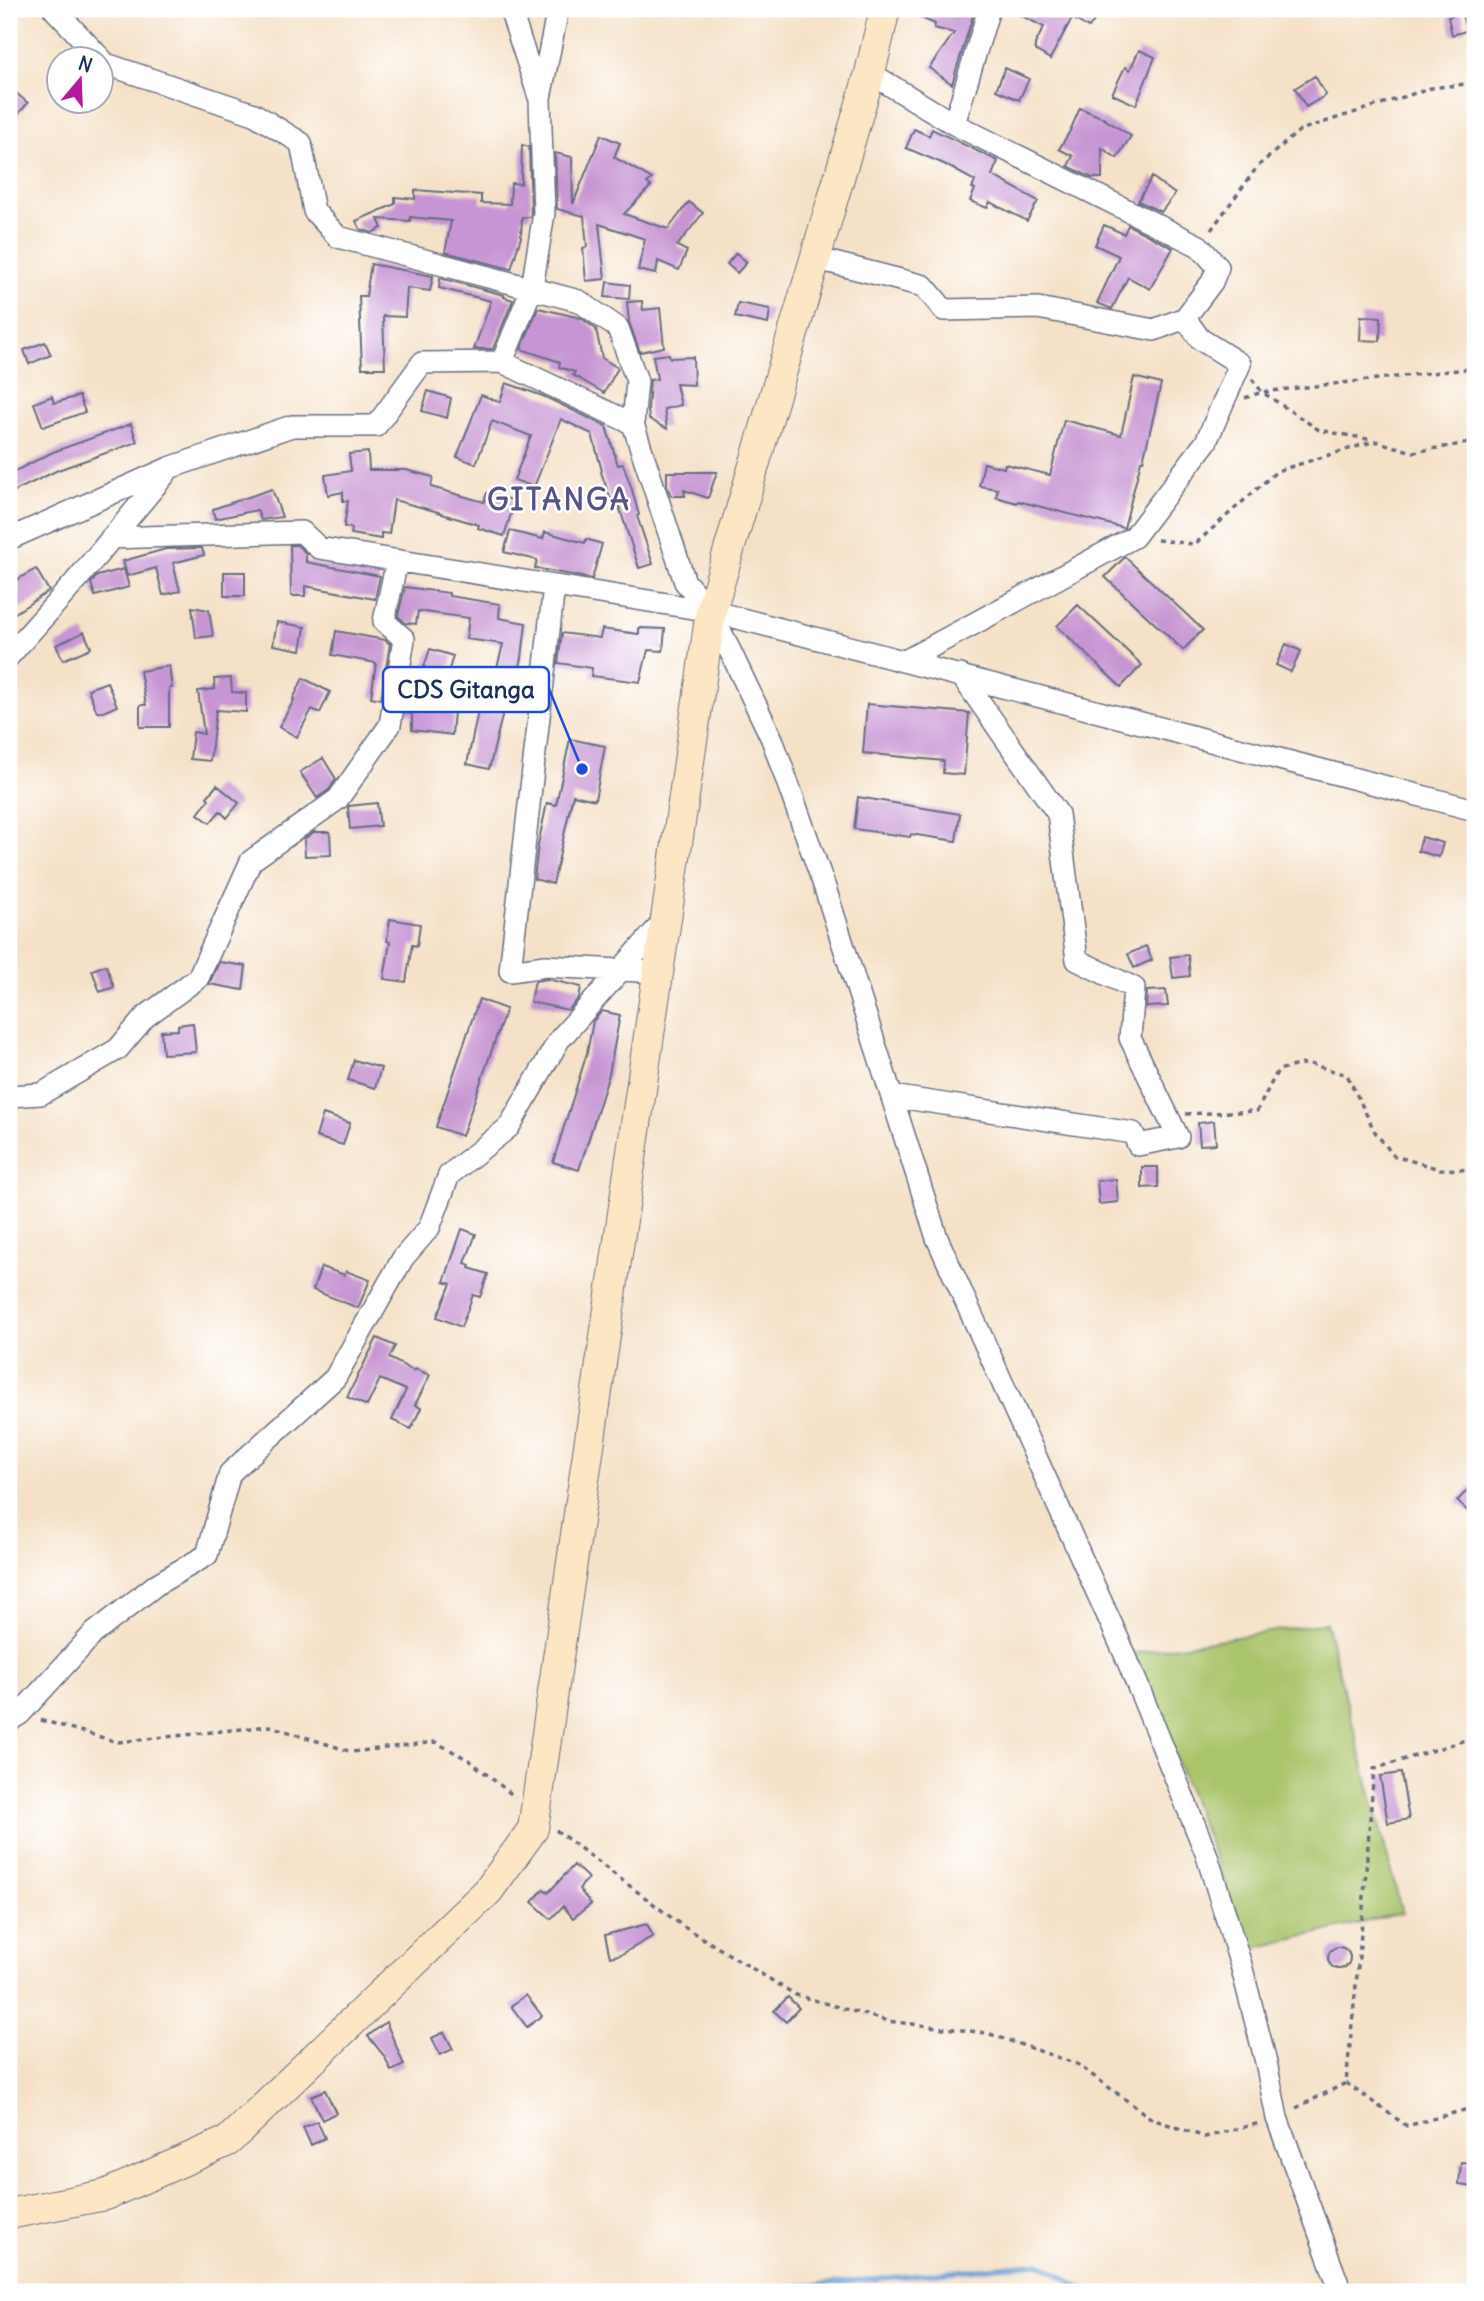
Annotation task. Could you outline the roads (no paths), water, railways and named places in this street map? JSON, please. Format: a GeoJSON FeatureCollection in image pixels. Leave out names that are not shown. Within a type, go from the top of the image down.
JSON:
{"type":"FeatureCollection","features":[{"type":"Feature","properties":{"kind":"main road"},"geometry":{"type":"LineString","coordinates":[[9,2214],[105,2196],[228,2141],[488,1891],[533,1829],[711,611],[870,73],[885,9]]}},
{"type":"Feature","properties":{"kind":"street"},"geometry":{"type":"LineString","coordinates":[[54,9],[106,64],[254,114],[301,143],[314,211],[338,237],[579,301],[618,328],[637,381],[634,424],[685,582],[711,611],[772,739],[825,888],[937,1238],[1124,1652],[1206,1853],[1241,1965],[1266,2062],[1277,2118],[1341,2292]]}},
{"type":"Feature","properties":{"kind":"street"},"geometry":{"type":"LineString","coordinates":[[510,9],[540,100]]}},
{"type":"Feature","properties":{"kind":"street"},"geometry":{"type":"LineString","coordinates":[[502,362],[532,288],[544,213],[540,100],[558,9]]}},
{"type":"Feature","properties":{"kind":"street"},"geometry":{"type":"LineString","coordinates":[[954,124],[989,9]]}},
{"type":"Feature","properties":{"kind":"street"},"geometry":{"type":"LineString","coordinates":[[814,258],[924,286],[944,310],[1038,308],[1153,330],[1185,318],[1212,282],[1218,267],[1199,246],[954,124],[870,73]]}},
{"type":"Feature","properties":{"kind":"street"},"geometry":{"type":"LineString","coordinates":[[905,661],[1134,537],[1206,442],[1240,365],[1200,339],[1185,318]]}},
{"type":"Feature","properties":{"kind":"street"},"geometry":{"type":"LineString","coordinates":[[9,539],[169,468],[292,426],[376,426],[422,363],[502,362],[634,424]]}},
{"type":"Feature","properties":{"kind":"street"},"geometry":{"type":"LineString","coordinates":[[9,656],[169,468]]}},
{"type":"Feature","properties":{"kind":"street"},"geometry":{"type":"LineString","coordinates":[[111,538],[302,532],[319,548],[711,611],[1475,810]]}},
{"type":"Feature","properties":{"kind":"street"},"geometry":{"type":"LineString","coordinates":[[9,1096],[41,1094],[118,1049],[145,1017],[198,978],[251,861],[338,799],[390,725],[404,639],[384,621],[397,561]]}},
{"type":"Feature","properties":{"kind":"street"},"geometry":{"type":"LineString","coordinates":[[554,586],[510,971],[545,966],[658,972]]}},
{"type":"Feature","properties":{"kind":"street"},"geometry":{"type":"LineString","coordinates":[[892,1097],[1133,1133],[1138,1145],[1178,1137],[1130,1038],[1134,988],[1077,960],[1058,814],[961,676]]}},
{"type":"Feature","properties":{"kind":"street"},"geometry":{"type":"LineString","coordinates":[[14,1718],[93,1634],[157,1584],[207,1555],[230,1474],[335,1378],[403,1258],[429,1228],[449,1175],[509,1127],[559,1041],[665,920]]}},
{"type":"Feature","properties":{"kind":"waterway"},"geometry":{"type":"LineString","coordinates":[[744,2292],[1040,2263],[1088,2292]]}},
{"type":"Feature","properties":{"kind":"place","name":"CDS Gitanga"},"geometry":{"type":"Point","coordinates":[582,769]}},
{"type":"Feature","properties":{"kind":"district","name":"GITANGA"},"geometry":{"type":"Point","coordinates":[559,500]}}]}
